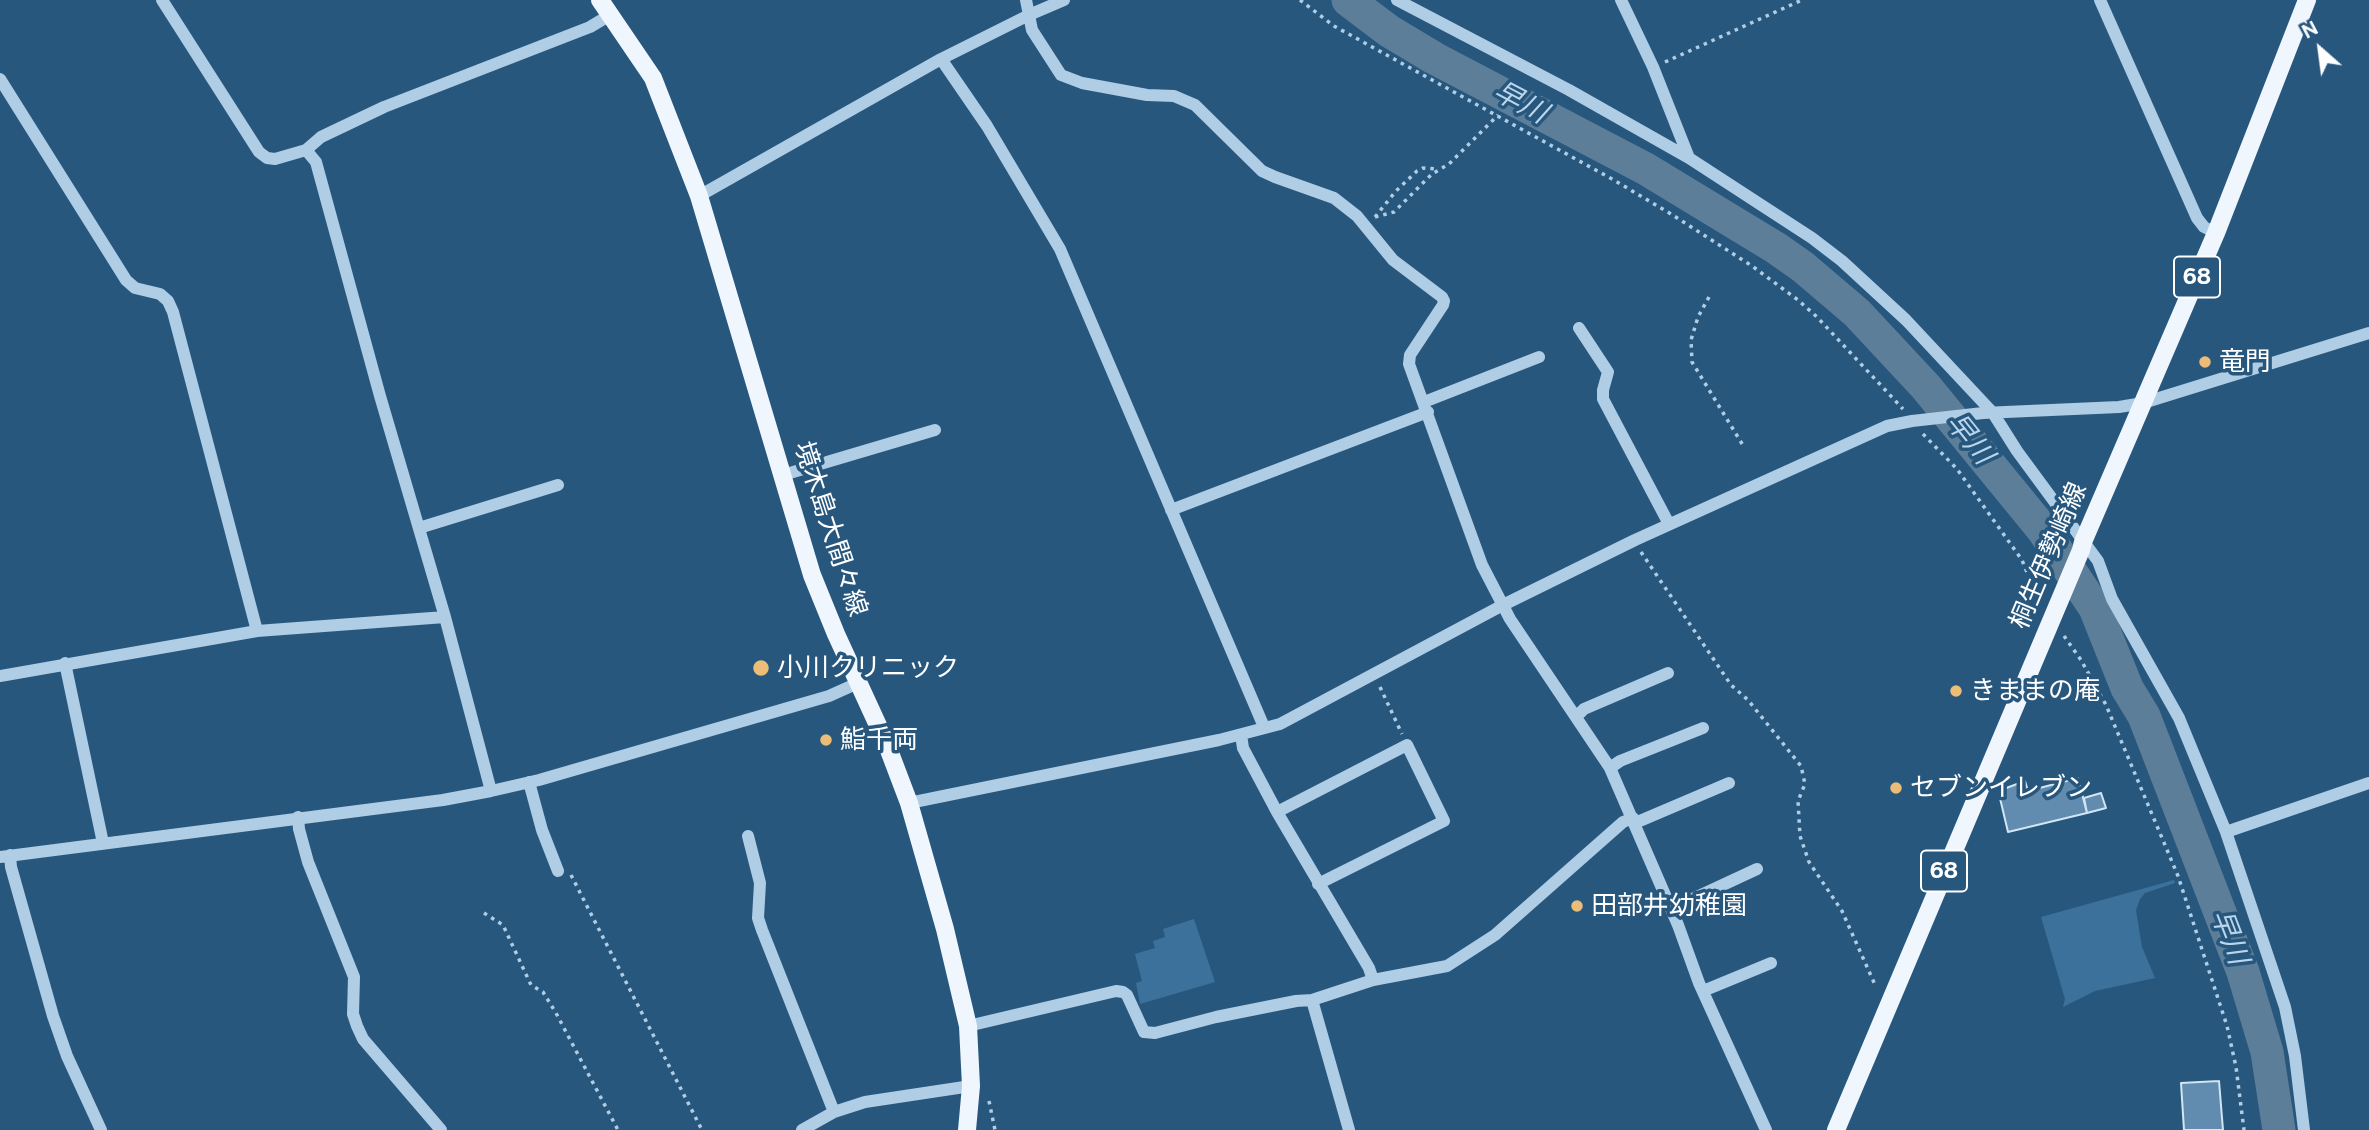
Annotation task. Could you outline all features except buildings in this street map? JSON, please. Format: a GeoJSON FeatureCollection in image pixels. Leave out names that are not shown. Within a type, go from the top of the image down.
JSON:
{"type":"FeatureCollection","features":[{"type":"Feature","properties":{"kind":"main road","name":"桐生伊勢崎線"},"geometry":{"type":"LineString","coordinates":[[1836,1130],[2049,615],[2082,546],[2216,233],[2307,0]]}},
{"type":"Feature","properties":{"kind":"main road","name":"境木島大間々線"},"geometry":{"type":"LineString","coordinates":[[605,7],[653,78],[699,196],[812,575],[882,734],[909,803],[945,929],[968,1026],[971,1086],[967,1130]]}},
{"type":"Feature","properties":{"kind":"street"},"geometry":{"type":"LineString","coordinates":[[162,0],[259,152],[267,158],[275,159],[306,150],[321,137],[384,107],[590,27],[605,7]]}},
{"type":"Feature","properties":{"kind":"street"},"geometry":{"type":"LineString","coordinates":[[1026,0],[1032,30],[1061,75],[1082,83],[1147,95],[1174,96],[1204,111],[1262,171],[1334,198],[1357,216],[1385,253],[1438,293],[1444,301],[1408,359],[1482,565],[1510,619],[1610,768],[1703,990],[1766,1130]]}},
{"type":"Feature","properties":{"kind":"street"},"geometry":{"type":"LineString","coordinates":[[699,196],[941,59],[1064,0]]}},
{"type":"Feature","properties":{"kind":"street"},"geometry":{"type":"LineString","coordinates":[[1397,0],[1569,90],[1689,158],[1812,237],[1906,320],[1988,413],[2082,546],[2098,561],[2112,599],[2179,718],[2226,832],[2285,1007],[2304,1130]]}},
{"type":"Feature","properties":{"kind":"street"},"geometry":{"type":"LineString","coordinates":[[1621,0],[1653,67],[1689,158]]}},
{"type":"Feature","properties":{"kind":"street"},"geometry":{"type":"LineString","coordinates":[[2100,0],[2197,218],[2204,228],[2216,233]]}},
{"type":"Feature","properties":{"kind":"street"},"geometry":{"type":"LineString","coordinates":[[941,59],[987,126],[1060,249],[1264,727]]}},
{"type":"Feature","properties":{"kind":"street"},"geometry":{"type":"LineString","coordinates":[[0,79],[125,279],[135,288],[160,294],[168,301],[257,631]]}},
{"type":"Feature","properties":{"kind":"street"},"geometry":{"type":"LineString","coordinates":[[306,150],[316,162],[445,617],[491,791]]}},
{"type":"Feature","properties":{"kind":"street"},"geometry":{"type":"LineString","coordinates":[[1578,328],[1608,372],[1603,399],[1669,524]]}},
{"type":"Feature","properties":{"kind":"street"},"geometry":{"type":"LineString","coordinates":[[909,803],[1241,735],[1280,724],[1503,604],[1669,524],[1887,426],[1920,425],[1988,413],[2119,407],[2143,403],[2369,333]]}},
{"type":"Feature","properties":{"kind":"street"},"geometry":{"type":"LineString","coordinates":[[1171,510],[1426,407],[1539,357]]}},
{"type":"Feature","properties":{"kind":"street"},"geometry":{"type":"LineString","coordinates":[[783,475],[935,430]]}},
{"type":"Feature","properties":{"kind":"street"},"geometry":{"type":"LineString","coordinates":[[419,528],[558,485]]}},
{"type":"Feature","properties":{"kind":"street"},"geometry":{"type":"LineString","coordinates":[[0,676],[257,631],[445,617]]}},
{"type":"Feature","properties":{"kind":"street"},"geometry":{"type":"LineString","coordinates":[[65,663],[103,843]]}},
{"type":"Feature","properties":{"kind":"street"},"geometry":{"type":"LineString","coordinates":[[1576,717],[1584,709],[1668,673]]}},
{"type":"Feature","properties":{"kind":"street"},"geometry":{"type":"LineString","coordinates":[[101,1130],[67,1056],[11,867],[5,856],[443,800],[491,791],[830,696],[858,683]]}},
{"type":"Feature","properties":{"kind":"street"},"geometry":{"type":"LineString","coordinates":[[1610,768],[1620,761],[1703,727]]}},
{"type":"Feature","properties":{"kind":"street"},"geometry":{"type":"LineString","coordinates":[[1241,735],[1243,748],[1277,812],[1369,968],[1373,980]]}},
{"type":"Feature","properties":{"kind":"street"},"geometry":{"type":"LineString","coordinates":[[1277,812],[1407,745],[1444,821],[1318,884]]}},
{"type":"Feature","properties":{"kind":"street"},"geometry":{"type":"LineString","coordinates":[[529,782],[542,830],[564,871]]}},
{"type":"Feature","properties":{"kind":"street"},"geometry":{"type":"LineString","coordinates":[[968,1026],[1115,991],[1127,995],[1139,1026],[1143,1032],[1149,1034],[1216,1017],[1312,1000],[1373,980],[1447,965],[1495,935],[1623,822],[1729,783]]}},
{"type":"Feature","properties":{"kind":"street"},"geometry":{"type":"LineString","coordinates":[[2226,832],[2369,783]]}},
{"type":"Feature","properties":{"kind":"street"},"geometry":{"type":"LineString","coordinates":[[298,817],[308,862],[354,977],[353,1014],[357,1026],[363,1039],[441,1130]]}},
{"type":"Feature","properties":{"kind":"street"},"geometry":{"type":"LineString","coordinates":[[748,836],[760,883],[758,918],[834,1112]]}},
{"type":"Feature","properties":{"kind":"street"},"geometry":{"type":"LineString","coordinates":[[1671,909],[1757,869]]}},
{"type":"Feature","properties":{"kind":"street"},"geometry":{"type":"LineString","coordinates":[[1703,990],[1771,963]]}},
{"type":"Feature","properties":{"kind":"street"},"geometry":{"type":"LineString","coordinates":[[1312,1000],[1349,1130]]}},
{"type":"Feature","properties":{"kind":"street"},"geometry":{"type":"LineString","coordinates":[[802,1130],[834,1112],[865,1102],[971,1086]]}},
{"type":"Feature","properties":{"kind":"path"},"geometry":{"type":"LineString","coordinates":[[1300,0],[1334,26],[1498,115],[1671,214],[1783,288],[1832,332],[1906,412]]}},
{"type":"Feature","properties":{"kind":"path"},"geometry":{"type":"LineString","coordinates":[[1653,67],[1802,0]]}},
{"type":"Feature","properties":{"kind":"path"},"geometry":{"type":"LineString","coordinates":[[1375,217],[1394,212],[1438,170],[1449,164],[1498,115]]}},
{"type":"Feature","properties":{"kind":"path"},"geometry":{"type":"LineString","coordinates":[[1364,226],[1417,171],[1423,168],[1438,170]]}},
{"type":"Feature","properties":{"kind":"path"},"geometry":{"type":"LineString","coordinates":[[1709,297],[1698,317],[1691,340],[1692,362],[1744,447]]}},
{"type":"Feature","properties":{"kind":"path"},"geometry":{"type":"LineString","coordinates":[[1920,425],[1949,459],[2022,560],[2049,615],[2081,660],[2106,705],[2178,876],[2227,1026],[2236,1067],[2244,1130]]}},
{"type":"Feature","properties":{"kind":"path"},"geometry":{"type":"LineString","coordinates":[[1635,540],[1731,685],[1748,699],[1801,766],[1805,784],[1798,801],[1798,817],[1800,836],[1810,862],[1842,911],[1877,988],[1891,1000]]}},
{"type":"Feature","properties":{"kind":"path"},"geometry":{"type":"LineString","coordinates":[[1374,674],[1407,745]]}},
{"type":"Feature","properties":{"kind":"path"},"geometry":{"type":"LineString","coordinates":[[564,871],[702,1130]]}},
{"type":"Feature","properties":{"kind":"path"},"geometry":{"type":"LineString","coordinates":[[484,913],[503,925],[531,985],[543,992],[556,1013],[618,1130]]}},
{"type":"Feature","properties":{"kind":"path"},"geometry":{"type":"LineString","coordinates":[[987,1094],[995,1130]]}},
{"type":"Feature","properties":{"kind":"shaded area"},"geometry":{"type":"Polygon","coordinates":[[[2174,880],[2175,883],[2145,893],[2136,910],[2142,947],[2155,978],[2095,991],[2063,1007],[2065,999],[2041,917],[2174,880]]]}},
{"type":"Feature","properties":{"kind":"shaded area"},"geometry":{"type":"Polygon","coordinates":[[[1194,919],[1215,982],[1140,1004],[1136,983],[1142,981],[1135,954],[1155,948],[1153,941],[1165,937],[1163,929],[1194,919]]]}},
{"type":"Feature","properties":{"kind":"waterway","name":"早川"},"geometry":{"type":"LineString","coordinates":[[1348,0],[1389,31],[1434,58],[1646,169],[1776,248],[1857,313],[1926,387],[2043,530],[2095,608],[2127,688],[2144,716],[2243,972],[2267,1052],[2279,1130]]}},
{"type":"Feature","properties":{"kind":"place","name":"竜門"},"geometry":{"type":"Point","coordinates":[2205,362]}},
{"type":"Feature","properties":{"kind":"place","name":"小川クリニック"},"geometry":{"type":"Point","coordinates":[761,668]}},
{"type":"Feature","properties":{"kind":"place","name":"きままの庵"},"geometry":{"type":"Point","coordinates":[1956,691]}},
{"type":"Feature","properties":{"kind":"place","name":"鮨千両"},"geometry":{"type":"Point","coordinates":[826,740]}},
{"type":"Feature","properties":{"kind":"place","name":"セブンイレブン"},"geometry":{"type":"Point","coordinates":[1896,788]}},
{"type":"Feature","properties":{"kind":"place","name":"田部井幼稚園"},"geometry":{"type":"Point","coordinates":[1577,906]}}]}
